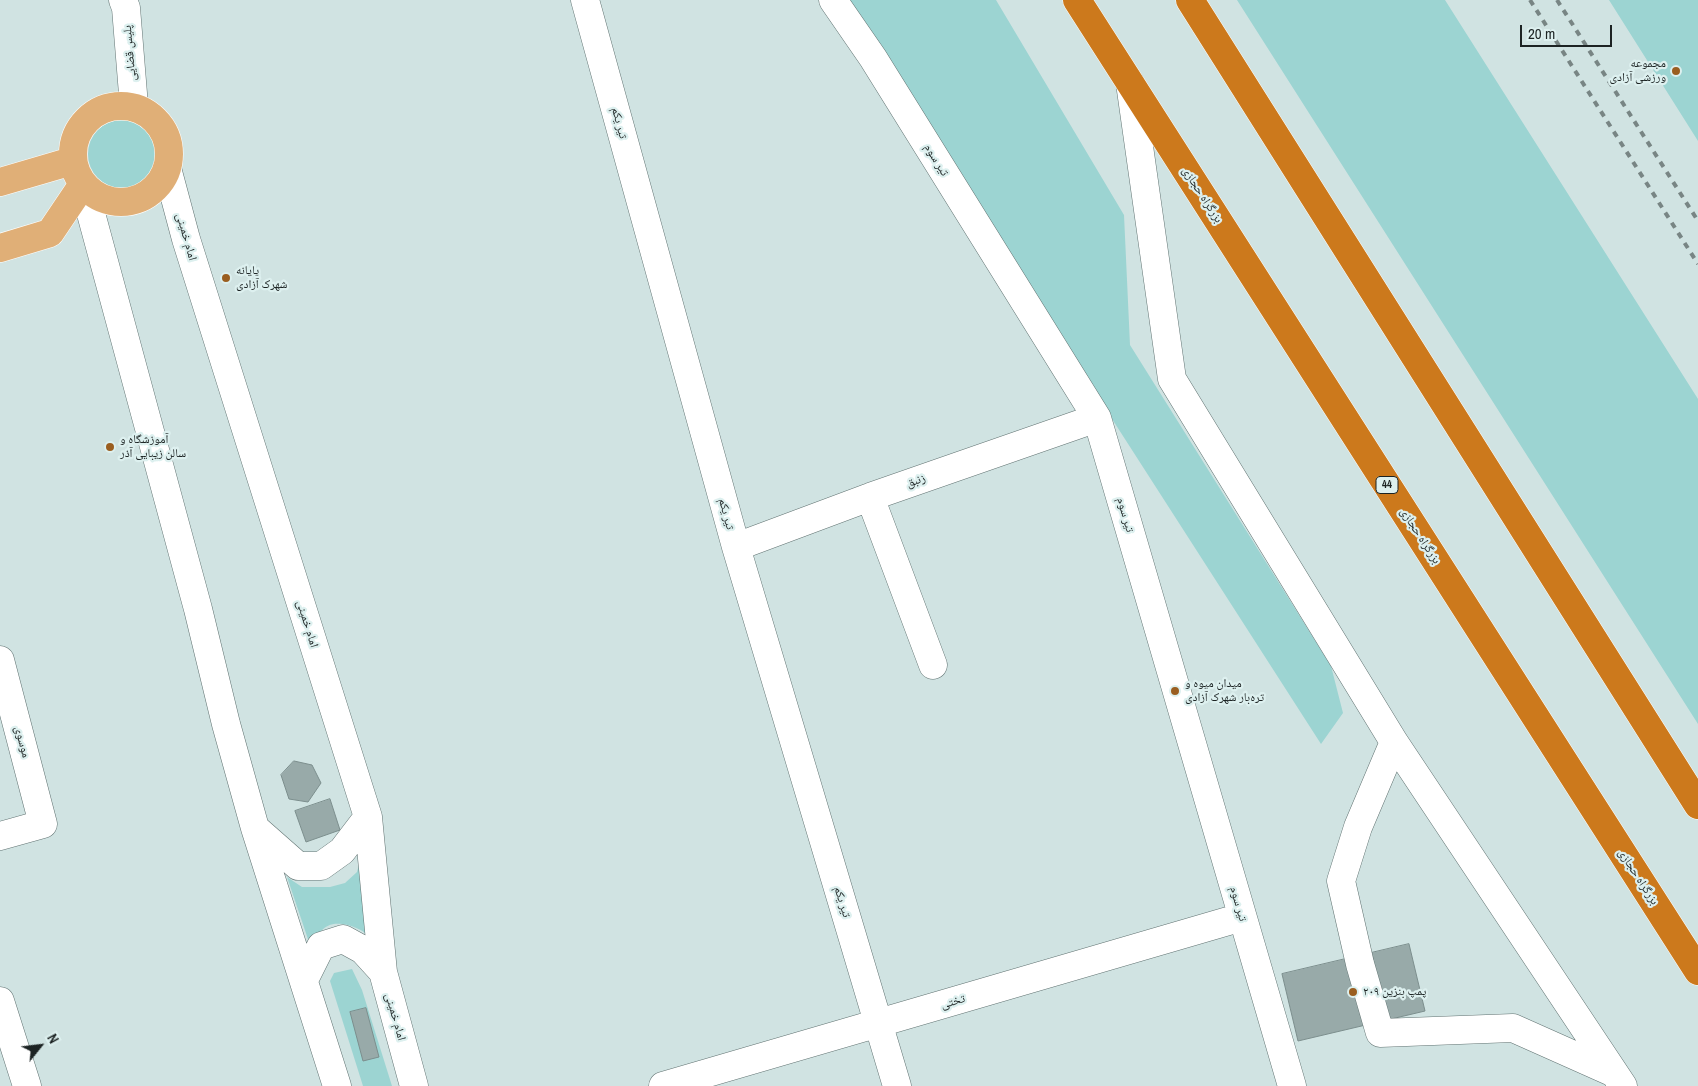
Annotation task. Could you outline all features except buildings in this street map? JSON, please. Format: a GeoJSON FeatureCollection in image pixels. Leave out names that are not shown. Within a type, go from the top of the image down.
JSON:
{"type":"FeatureCollection","features":[{"type":"Feature","properties":{"kind":"highway","name":"بزرگراه حجازی"},"geometry":{"type":"LineString","coordinates":[[1077,0],[1698,971]]}},
{"type":"Feature","properties":{"kind":"highway"},"geometry":{"type":"LineString","coordinates":[[1190,0],[1698,805]]}},
{"type":"Feature","properties":{"kind":"main road"},"geometry":{"type":"LineString","coordinates":[[110,106],[134,106],[154,118],[167,138],[170,153],[167,168],[160,182],[149,194],[134,200],[118,202],[105,200],[92,193],[78,172],[73,144],[79,129],[89,116],[102,108],[110,106]]}},
{"type":"Feature","properties":{"kind":"main road"},"geometry":{"type":"LineString","coordinates":[[0,182],[78,172]]}},
{"type":"Feature","properties":{"kind":"main road"},"geometry":{"type":"LineString","coordinates":[[0,248],[50,233],[78,172]]}},
{"type":"Feature","properties":{"kind":"street","name":"پلیس قضایی"},"geometry":{"type":"LineString","coordinates":[[123,0],[126,8],[134,106]]}},
{"type":"Feature","properties":{"kind":"street","name":"تیر یکم"},"geometry":{"type":"LineString","coordinates":[[585,0],[736,547],[897,1086]]}},
{"type":"Feature","properties":{"kind":"street","name":"تیر سوم"},"geometry":{"type":"LineString","coordinates":[[833,0],[873,58],[1097,418],[1292,1086]]}},
{"type":"Feature","properties":{"kind":"street"},"geometry":{"type":"LineString","coordinates":[[1130,83],[1172,379],[1394,742],[1619,1079]]}},
{"type":"Feature","properties":{"kind":"street","name":"امام خمینی"},"geometry":{"type":"LineString","coordinates":[[167,168],[186,239],[368,817],[382,972],[414,1086]]}},
{"type":"Feature","properties":{"kind":"street"},"geometry":{"type":"LineString","coordinates":[[78,172],[193,590],[226,724],[255,828],[338,1086]]}},
{"type":"Feature","properties":{"kind":"street","name":"زنبق"},"geometry":{"type":"LineString","coordinates":[[736,547],[870,497],[1097,418]]}},
{"type":"Feature","properties":{"kind":"street"},"geometry":{"type":"LineString","coordinates":[[870,497],[932,665]]}},
{"type":"Feature","properties":{"kind":"street","name":"موسوی"},"geometry":{"type":"LineString","coordinates":[[0,660],[43,824],[0,836]]}},
{"type":"Feature","properties":{"kind":"street"},"geometry":{"type":"LineString","coordinates":[[1394,742],[1358,827],[1341,881],[1360,964],[1380,1033],[1513,1028],[1619,1079]]}},
{"type":"Feature","properties":{"kind":"street"},"geometry":{"type":"LineString","coordinates":[[255,828],[298,866],[321,866],[342,851],[368,817]]}},
{"type":"Feature","properties":{"kind":"street","name":"تختی"},"geometry":{"type":"LineString","coordinates":[[663,1086],[1242,917]]}},
{"type":"Feature","properties":{"kind":"street"},"geometry":{"type":"LineString","coordinates":[[304,980],[321,946],[343,939],[364,950],[382,972]]}},
{"type":"Feature","properties":{"kind":"street"},"geometry":{"type":"LineString","coordinates":[[0,1001],[28,1086]]}},
{"type":"Feature","properties":{"kind":"shaded area"},"geometry":{"type":"Polygon","coordinates":[[[839,0],[996,0],[1124,215],[1130,345],[1331,666],[1343,713],[1321,744],[1078,366],[839,0]]]}},
{"type":"Feature","properties":{"kind":"shaded area"},"geometry":{"type":"Polygon","coordinates":[[[1237,0],[1445,0],[1698,399],[1698,724],[1237,0]]]}},
{"type":"Feature","properties":{"kind":"shaded area","name":"مجموعه ورزشی آزادی"},"geometry":{"type":"Polygon","coordinates":[[[1609,0],[1698,0],[1698,141],[1609,0]]]}},
{"type":"Feature","properties":{"kind":"shaded area"},"geometry":{"type":"Polygon","coordinates":[[[115,120],[129,120],[141,125],[151,135],[156,147],[156,161],[151,173],[141,183],[129,188],[115,188],[103,183],[93,173],[88,161],[88,147],[93,135],[103,125],[115,120]]]}},
{"type":"Feature","properties":{"kind":"shaded area"},"geometry":{"type":"Polygon","coordinates":[[[360,861],[375,947],[360,929],[348,925],[334,924],[328,926],[320,933],[312,951],[287,877],[302,887],[330,887],[345,883],[357,872],[360,861]]]}},
{"type":"Feature","properties":{"kind":"shaded area"},"geometry":{"type":"Polygon","coordinates":[[[352,969],[362,990],[392,1086],[363,1086],[330,981],[334,973],[352,969]]]}},
{"type":"Feature","properties":{"kind":"railway"},"geometry":{"type":"LineString","coordinates":[[1530,0],[1698,264]]}},
{"type":"Feature","properties":{"kind":"railway"},"geometry":{"type":"LineString","coordinates":[[1557,0],[1698,221]]}},
{"type":"Feature","properties":{"kind":"place","name":"مجموعه ورزشی آزادی"},"geometry":{"type":"Point","coordinates":[1676,71]}},
{"type":"Feature","properties":{"kind":"place","name":"پایانه شهرک آزادی"},"geometry":{"type":"Point","coordinates":[226,278]}},
{"type":"Feature","properties":{"kind":"place","name":"آموزشگاه و سالن زیبایی آذر"},"geometry":{"type":"Point","coordinates":[110,447]}},
{"type":"Feature","properties":{"kind":"place","name":"میدان میوه و تره‌بار شهرک آزادی"},"geometry":{"type":"Point","coordinates":[1175,691]}},
{"type":"Feature","properties":{"kind":"place","name":"پمپ بنزین ۲۰۹"},"geometry":{"type":"Point","coordinates":[1353,992]}}]}
